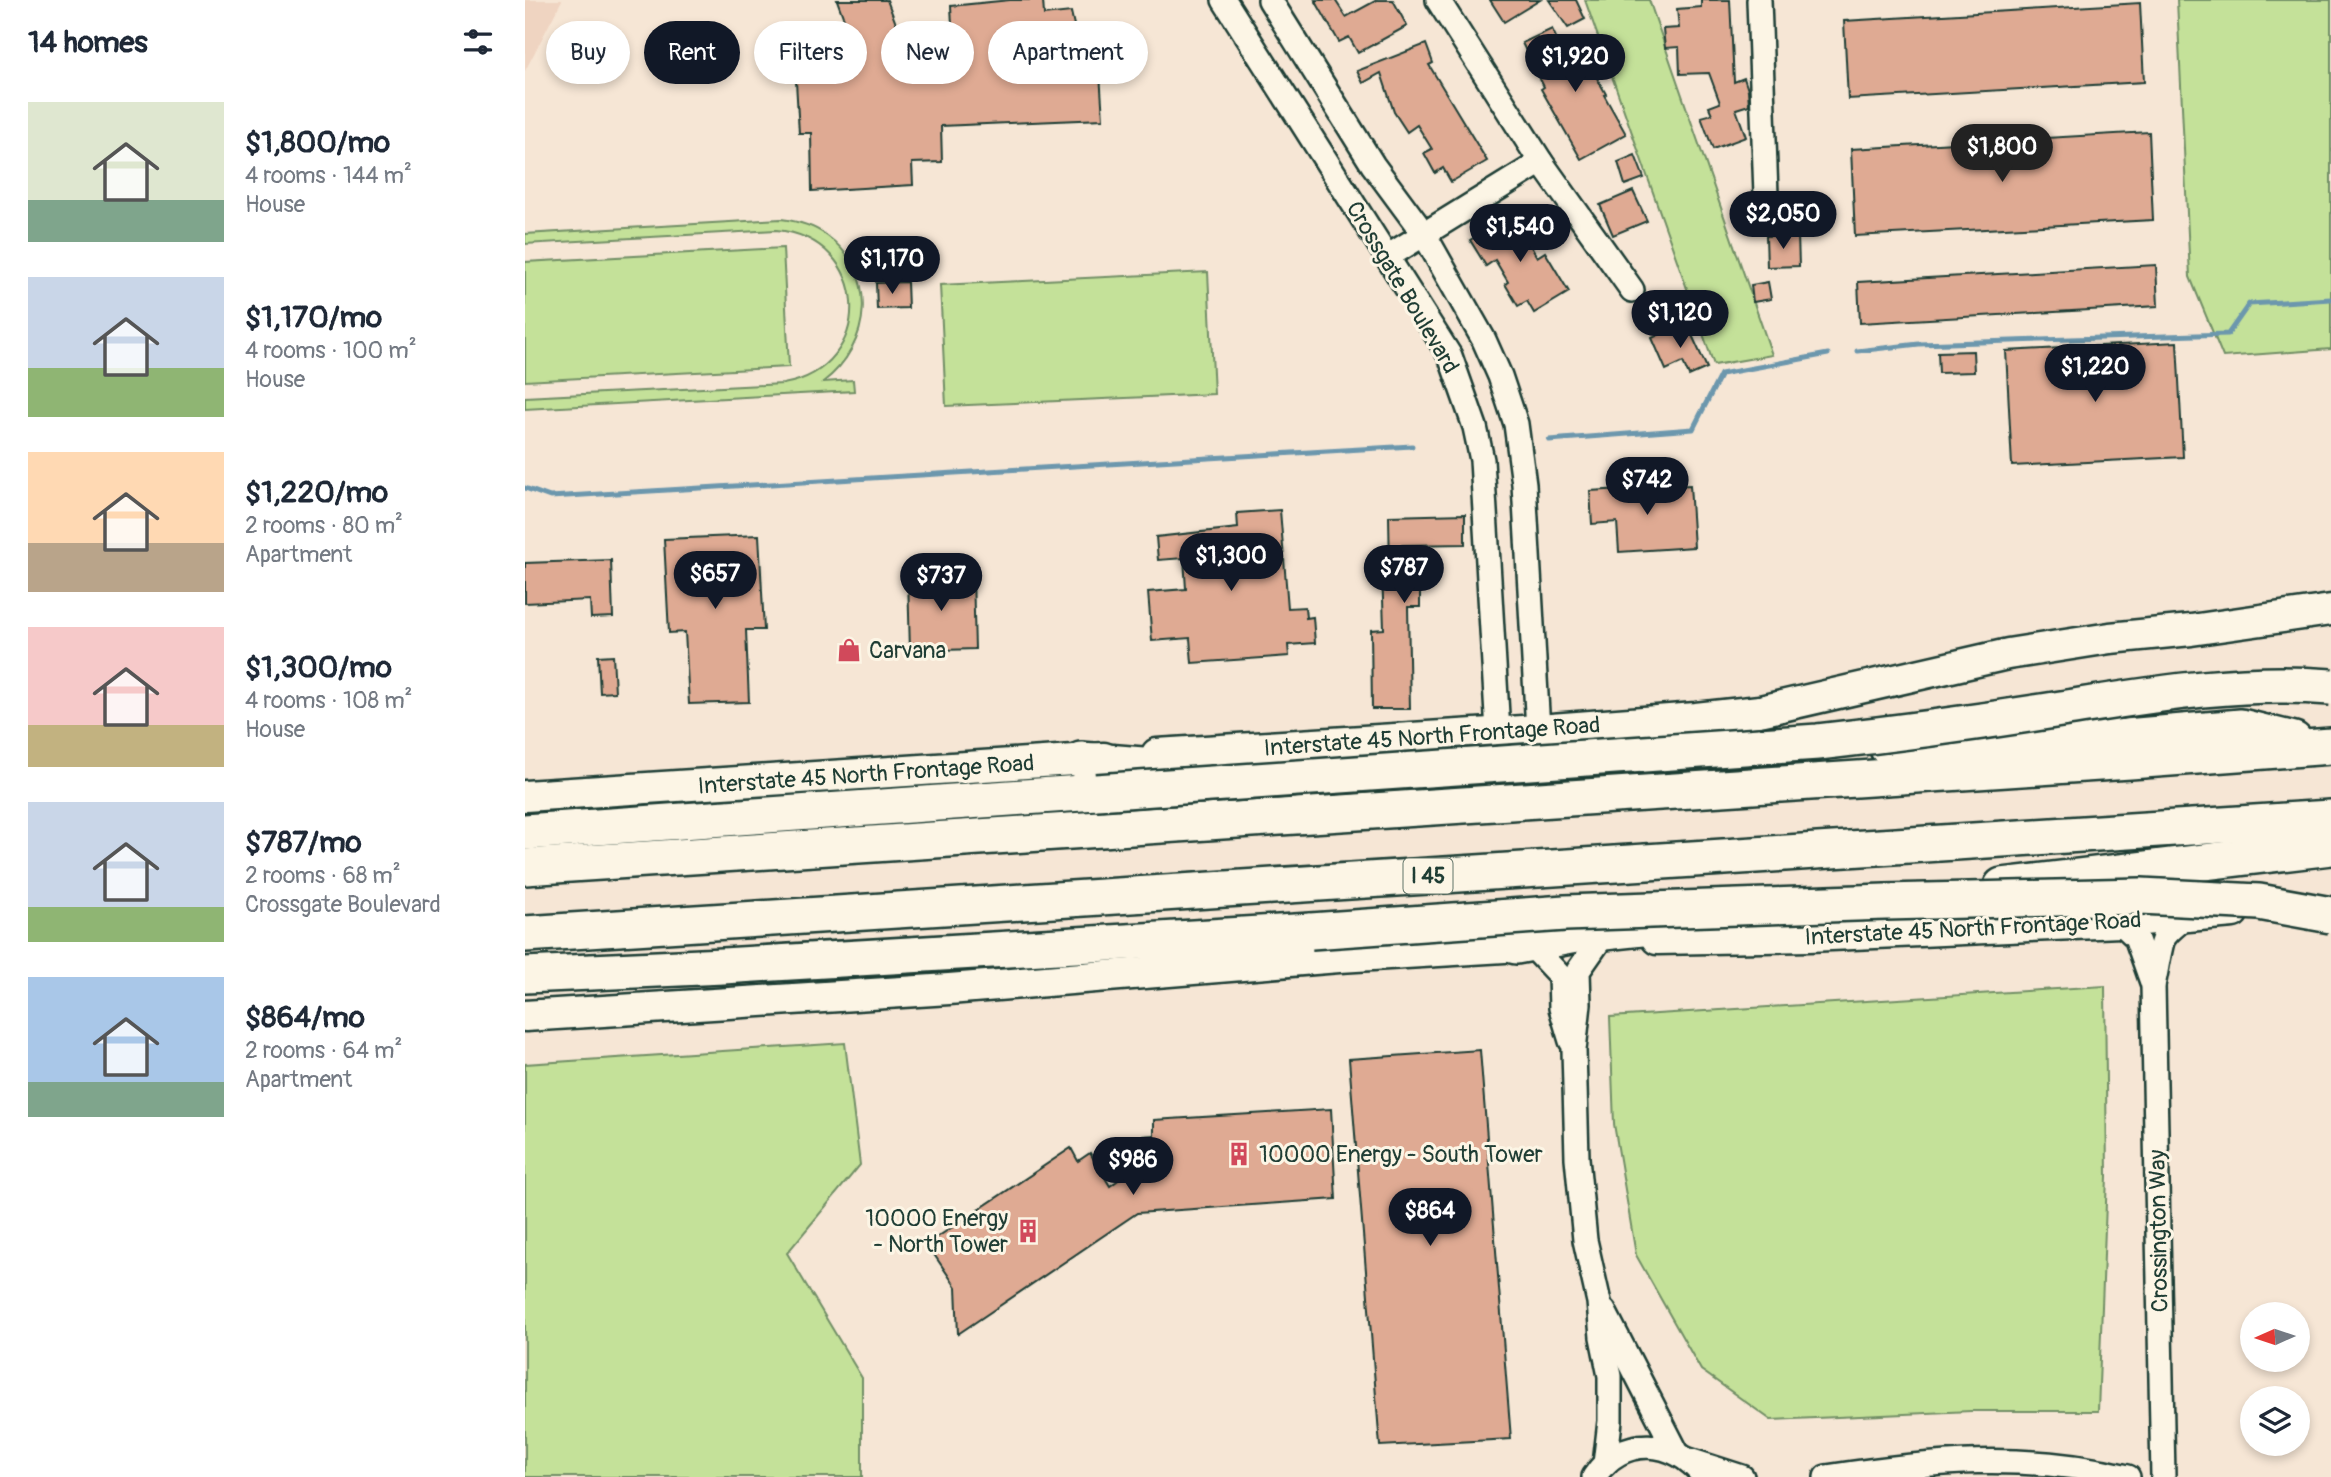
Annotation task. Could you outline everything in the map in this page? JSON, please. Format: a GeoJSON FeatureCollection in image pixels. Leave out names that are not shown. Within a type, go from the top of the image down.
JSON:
{"type":"FeatureCollection","features":[{"type":"Feature","properties":{"kind":"highway"},"geometry":{"type":"LineString","coordinates":[[525,832],[1818,742],[2168,693],[2255,686],[2331,687]]}},
{"type":"Feature","properties":{"kind":"highway"},"geometry":{"type":"LineString","coordinates":[[1081,760],[1257,775],[2126,737],[2241,727],[2326,746]]}},
{"type":"Feature","properties":{"kind":"highway"},"geometry":{"type":"LineString","coordinates":[[525,867],[2326,746]]}},
{"type":"Feature","properties":{"kind":"highway","name":"I 45"},"geometry":{"type":"LineString","coordinates":[[525,934],[2331,818]]}},
{"type":"Feature","properties":{"kind":"highway"},"geometry":{"type":"LineString","coordinates":[[1524,946],[1576,935],[2331,848]]}},
{"type":"Feature","properties":{"kind":"highway"},"geometry":{"type":"LineString","coordinates":[[525,975],[1311,931],[1565,913],[1871,902],[2141,896],[2259,902],[2331,915]]}},
{"type":"Feature","properties":{"kind":"main road","name":"Interstate 45 North Frontage Road"},"geometry":{"type":"LineString","coordinates":[[525,796],[1696,718],[1760,711],[2008,654],[2331,610]]}},
{"type":"Feature","properties":{"kind":"main road","name":"Interstate 45 North Frontage Road"},"geometry":{"type":"LineString","coordinates":[[525,1016],[949,989],[1339,957],[1599,941],[1809,936],[2120,922],[2331,900]]}},
{"type":"Feature","properties":{"kind":"street","name":"Crossgate Boulevard"},"geometry":{"type":"LineString","coordinates":[[1224,0],[1450,356],[1475,427],[1482,460],[1498,732]]}},
{"type":"Feature","properties":{"kind":"street","name":"Crossgate Boulevard"},"geometry":{"type":"LineString","coordinates":[[1270,0],[1373,165],[1424,234],[1484,340],[1500,376],[1516,424],[1524,484],[1538,730]]}},
{"type":"Feature","properties":{"kind":"street"},"geometry":{"type":"LineString","coordinates":[[1438,0],[1541,162],[1632,290]]}},
{"type":"Feature","properties":{"kind":"street"},"geometry":{"type":"LineString","coordinates":[[1759,0],[1766,195]]}},
{"type":"Feature","properties":{"kind":"street"},"geometry":{"type":"LineString","coordinates":[[1257,52],[1291,34]]}},
{"type":"Feature","properties":{"kind":"street"},"geometry":{"type":"LineString","coordinates":[[1387,257],[1541,162]]}},
{"type":"Feature","properties":{"kind":"street","name":"Crossington Way"},"geometry":{"type":"LineString","coordinates":[[2163,1477],[2153,985],[2161,955],[2160,945],[2165,935],[2185,917]]}},
{"type":"Feature","properties":{"kind":"street","name":"Crossington Way"},"geometry":{"type":"LineString","coordinates":[[2120,922],[2136,937],[2153,985]]}},
{"type":"Feature","properties":{"kind":"street"},"geometry":{"type":"LineString","coordinates":[[1596,1472],[1610,1421],[1609,1377],[1599,1302],[1585,1240],[1577,1158],[1574,1050],[1579,1004],[1578,971],[1599,941]]}},
{"type":"Feature","properties":{"kind":"street"},"geometry":{"type":"LineString","coordinates":[[1524,946],[1560,976],[1561,1007],[1574,1050]]}},
{"type":"Feature","properties":{"kind":"street"},"geometry":{"type":"LineString","coordinates":[[1599,1302],[1690,1463]]}},
{"type":"Feature","properties":{"kind":"street"},"geometry":{"type":"LineString","coordinates":[[1596,1472],[1613,1457],[1634,1448],[1656,1447],[1690,1463],[1742,1477]]}},
{"type":"Feature","properties":{"kind":"street"},"geometry":{"type":"LineString","coordinates":[[1826,1477],[1950,1461],[2021,1461],[2073,1466],[2128,1477]]}},
{"type":"Feature","properties":{"kind":"shaded area"},"geometry":{"type":"Polygon","coordinates":[[[525,0],[562,0],[551,21],[546,21],[546,31],[525,71],[525,0]]]}},
{"type":"Feature","properties":{"kind":"green space"},"geometry":{"type":"Polygon","coordinates":[[[1585,0],[1649,0],[1772,355],[1714,365],[1585,0]]]}},
{"type":"Feature","properties":{"kind":"green space"},"geometry":{"type":"Polygon","coordinates":[[[2177,0],[2331,0],[2331,349],[2223,357],[2190,277],[2177,0]]]}},
{"type":"Feature","properties":{"kind":"green space"},"geometry":{"type":"Polygon","coordinates":[[[781,219],[805,224],[826,235],[843,251],[855,269],[861,288],[863,309],[859,329],[852,349],[839,367],[823,382],[853,380],[854,391],[525,409],[525,397],[783,384],[814,373],[835,354],[848,330],[851,304],[845,278],[831,255],[808,239],[776,230],[525,244],[525,234],[781,219]]]}},
{"type":"Feature","properties":{"kind":"green space"},"geometry":{"type":"Polygon","coordinates":[[[783,248],[789,367],[525,381],[525,262],[783,248]]]}},
{"type":"Feature","properties":{"kind":"green space"},"geometry":{"type":"Polygon","coordinates":[[[1208,272],[1214,394],[946,406],[940,285],[1208,272]]]}},
{"type":"Feature","properties":{"kind":"green space"},"geometry":{"type":"Polygon","coordinates":[[[2105,986],[2107,1176],[2098,1411],[1971,1411],[1771,1420],[1701,1370],[1636,1255],[1614,1124],[1610,1017],[2105,986]]]}},
{"type":"Feature","properties":{"kind":"green space"},"geometry":{"type":"Polygon","coordinates":[[[845,1043],[860,1165],[787,1253],[862,1378],[862,1477],[525,1477],[525,1064],[845,1043]]]}},
{"type":"Feature","properties":{"kind":"building"},"geometry":{"type":"Polygon","coordinates":[[[837,0],[887,0],[895,21],[881,21],[881,84],[974,84],[974,21],[952,21],[951,6],[1010,0],[1043,0],[1044,15],[1071,12],[1073,21],[988,21],[988,84],[1101,84],[1103,119],[941,126],[942,162],[912,163],[913,185],[812,191],[811,133],[799,133],[796,84],[867,84],[867,21],[845,21],[837,0]]]}},
{"type":"Feature","properties":{"kind":"building"},"geometry":{"type":"Polygon","coordinates":[[[1315,0],[1335,0],[1346,17],[1377,0],[1393,0],[1407,26],[1358,53],[1349,37],[1339,42],[1315,0]]]}},
{"type":"Feature","properties":{"kind":"building"},"geometry":{"type":"Polygon","coordinates":[[[1490,0],[1540,0],[1504,22],[1490,0]]]}},
{"type":"Feature","properties":{"kind":"building"},"geometry":{"type":"Polygon","coordinates":[[[1549,0],[1576,0],[1585,19],[1568,28],[1549,0]]]}},
{"type":"Feature","properties":{"kind":"building"},"geometry":{"type":"Polygon","coordinates":[[[1701,0],[1730,0],[1734,82],[1744,78],[1748,90],[1749,105],[1736,109],[1746,137],[1713,149],[1701,117],[1712,114],[1709,107],[1720,103],[1709,73],[1680,74],[1679,47],[1665,48],[1663,29],[1679,28],[1677,9],[1701,7],[1701,0]]]}},
{"type":"Feature","properties":{"kind":"building"},"geometry":{"type":"Polygon","coordinates":[[[2140,3],[2144,82],[1848,99],[1844,21],[2140,3]]]}},
{"type":"Feature","properties":{"kind":"building"},"geometry":{"type":"Polygon","coordinates":[[[1552,29],[1567,61],[1593,46],[1604,65],[1593,71],[1626,134],[1581,159],[1541,89],[1544,87],[1522,43],[1552,29]]]}},
{"type":"Feature","properties":{"kind":"building"},"geometry":{"type":"Polygon","coordinates":[[[1426,44],[1433,63],[1429,65],[1487,161],[1451,182],[1443,168],[1435,173],[1424,153],[1432,149],[1417,125],[1407,132],[1394,112],[1381,73],[1363,83],[1357,71],[1426,44]]]}},
{"type":"Feature","properties":{"kind":"building"},"geometry":{"type":"Polygon","coordinates":[[[2149,132],[2153,220],[1855,236],[1851,149],[2149,132]]]}},
{"type":"Feature","properties":{"kind":"building"},"geometry":{"type":"Polygon","coordinates":[[[1635,155],[1644,178],[1625,185],[1618,162],[1635,155]]]}},
{"type":"Feature","properties":{"kind":"building"},"geometry":{"type":"Polygon","coordinates":[[[1633,191],[1647,221],[1613,235],[1600,205],[1633,191]]]}},
{"type":"Feature","properties":{"kind":"building"},"geometry":{"type":"Polygon","coordinates":[[[1518,212],[1527,228],[1522,231],[1537,257],[1545,252],[1569,292],[1534,313],[1527,301],[1518,306],[1495,260],[1486,266],[1470,240],[1518,212]]]}},
{"type":"Feature","properties":{"kind":"building"},"geometry":{"type":"Polygon","coordinates":[[[1798,235],[1799,266],[1767,267],[1766,236],[1798,235]]]}},
{"type":"Feature","properties":{"kind":"building"},"geometry":{"type":"Polygon","coordinates":[[[2156,265],[2158,306],[1860,323],[1858,282],[2156,265]]]}},
{"type":"Feature","properties":{"kind":"building"},"geometry":{"type":"Polygon","coordinates":[[[907,282],[908,308],[877,309],[876,283],[907,282]]]}},
{"type":"Feature","properties":{"kind":"building"},"geometry":{"type":"Polygon","coordinates":[[[1768,282],[1771,299],[1753,302],[1751,285],[1768,282]]]}},
{"type":"Feature","properties":{"kind":"building"},"geometry":{"type":"Polygon","coordinates":[[[1686,322],[1707,368],[1689,376],[1683,362],[1666,370],[1652,338],[1686,322]]]}},
{"type":"Feature","properties":{"kind":"building"},"geometry":{"type":"Polygon","coordinates":[[[2177,342],[2183,457],[2012,466],[2006,351],[2177,342]]]}},
{"type":"Feature","properties":{"kind":"building"},"geometry":{"type":"Polygon","coordinates":[[[1973,351],[1974,372],[1939,373],[1938,352],[1973,351]]]}},
{"type":"Feature","properties":{"kind":"building"},"geometry":{"type":"Polygon","coordinates":[[[1690,485],[1694,547],[1619,552],[1617,522],[1592,524],[1590,491],[1690,485]]]}},
{"type":"Feature","properties":{"kind":"building"},"geometry":{"type":"Polygon","coordinates":[[[1280,510],[1288,608],[1305,607],[1306,618],[1313,617],[1315,643],[1288,645],[1289,656],[1192,663],[1190,638],[1152,641],[1148,592],[1186,589],[1184,558],[1158,560],[1156,537],[1238,528],[1237,513],[1280,510]]]}},
{"type":"Feature","properties":{"kind":"building"},"geometry":{"type":"Polygon","coordinates":[[[1465,514],[1465,544],[1402,545],[1403,588],[1420,587],[1420,607],[1408,607],[1410,709],[1372,709],[1371,630],[1384,629],[1382,569],[1390,569],[1389,516],[1465,514]]]}},
{"type":"Feature","properties":{"kind":"building"},"geometry":{"type":"Polygon","coordinates":[[[759,535],[764,630],[746,630],[749,702],[689,704],[685,632],[669,633],[664,539],[759,535]]]}},
{"type":"Feature","properties":{"kind":"building"},"geometry":{"type":"Polygon","coordinates":[[[611,560],[613,617],[591,618],[590,600],[525,603],[525,563],[611,560]]]}},
{"type":"Feature","properties":{"kind":"building"},"geometry":{"type":"Polygon","coordinates":[[[973,576],[975,649],[910,651],[908,577],[973,576]]]}},
{"type":"Feature","properties":{"kind":"building"},"geometry":{"type":"Polygon","coordinates":[[[613,655],[615,692],[600,693],[598,656],[613,655]]]}},
{"type":"Feature","properties":{"kind":"building"},"geometry":{"type":"Polygon","coordinates":[[[1480,1050],[1511,1439],[1380,1446],[1349,1059],[1480,1050]]]}},
{"type":"Feature","properties":{"kind":"building"},"geometry":{"type":"Polygon","coordinates":[[[1331,1109],[1336,1199],[1137,1213],[958,1334],[956,1287],[927,1244],[1071,1148],[1078,1161],[1090,1153],[1110,1186],[1124,1176],[1145,1172],[1143,1136],[1154,1135],[1154,1120],[1331,1109]]]}},
{"type":"Feature","properties":{"kind":"waterway"},"geometry":{"type":"LineString","coordinates":[[1857,351],[1919,344],[2228,334],[2249,304],[2331,299]]}},
{"type":"Feature","properties":{"kind":"waterway"},"geometry":{"type":"LineString","coordinates":[[1549,440],[1693,429],[1721,374],[1828,354]]}},
{"type":"Feature","properties":{"kind":"waterway"},"geometry":{"type":"LineString","coordinates":[[525,488],[550,497],[1412,446]]}},
{"type":"Feature","properties":{"kind":"place","name":"Carvana"},"geometry":{"type":"Point","coordinates":[849,650]}},
{"type":"Feature","properties":{"kind":"place","name":"10000 Energy - South Tower"},"geometry":{"type":"Point","coordinates":[1239,1154]}},
{"type":"Feature","properties":{"kind":"place","name":"10000 Energy - North Tower"},"geometry":{"type":"Point","coordinates":[1028,1231]}}]}
